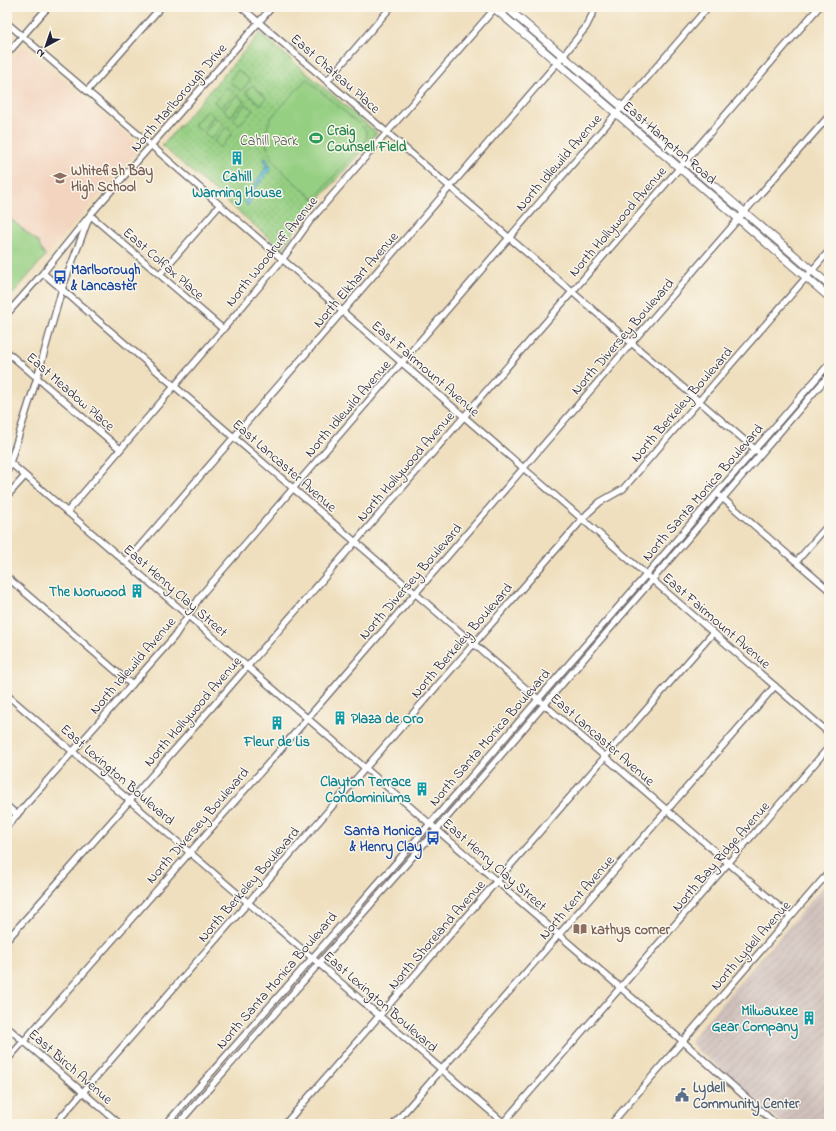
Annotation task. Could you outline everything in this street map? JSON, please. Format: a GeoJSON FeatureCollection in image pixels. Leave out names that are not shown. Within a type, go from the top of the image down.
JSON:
{"type":"FeatureCollection","features":[{"type":"Feature","properties":{"kind":"main road","name":"East Hampton Road"},"geometry":{"type":"LineString","coordinates":[[494,7],[829,297]]}},
{"type":"Feature","properties":{"kind":"main road","name":"East Hampton Road"},"geometry":{"type":"LineString","coordinates":[[506,7],[829,286]]}},
{"type":"Feature","properties":{"kind":"street"},"geometry":{"type":"LineString","coordinates":[[7,54],[48,7]]}},
{"type":"Feature","properties":{"kind":"street"},"geometry":{"type":"LineString","coordinates":[[87,91],[160,7]]}},
{"type":"Feature","properties":{"kind":"street","name":"East Chateau Place"},"geometry":{"type":"LineString","coordinates":[[241,7],[761,454]]}},
{"type":"Feature","properties":{"kind":"street","name":"North Marlborough Drive"},"geometry":{"type":"LineString","coordinates":[[7,472],[8,461],[37,378],[62,289],[90,215],[272,7]]}},
{"type":"Feature","properties":{"kind":"street"},"geometry":{"type":"LineString","coordinates":[[327,81],[392,7]]}},
{"type":"Feature","properties":{"kind":"street","name":"North Woodruff Avenue"},"geometry":{"type":"LineString","coordinates":[[67,512],[282,260],[310,221],[494,7]]}},
{"type":"Feature","properties":{"kind":"street","name":"North Elkhart Avenue"},"geometry":{"type":"LineString","coordinates":[[126,562],[563,56],[586,27],[596,7]]}},
{"type":"Feature","properties":{"kind":"street","name":"North Idlewild Avenue"},"geometry":{"type":"LineString","coordinates":[[7,826],[174,637],[202,594],[708,7]]}},
{"type":"Feature","properties":{"kind":"street","name":"North Hollywood Avenue"},"geometry":{"type":"LineString","coordinates":[[7,940],[355,542],[819,7]]}},
{"type":"Feature","properties":{"kind":"street","name":"East Fairmount Avenue"},"geometry":{"type":"LineString","coordinates":[[7,23],[151,145],[219,206],[464,416],[829,733]]}},
{"type":"Feature","properties":{"kind":"street","name":"North Diversey Boulevard"},"geometry":{"type":"LineString","coordinates":[[7,1060],[307,718],[744,212],[829,116]]}},
{"type":"Feature","properties":{"kind":"street"},"geometry":{"type":"LineString","coordinates":[[160,274],[219,206]]}},
{"type":"Feature","properties":{"kind":"street"},"geometry":{"type":"LineString","coordinates":[[7,314],[43,273],[90,215]]}},
{"type":"Feature","properties":{"kind":"street","name":"East Colfax Place"},"geometry":{"type":"LineString","coordinates":[[90,215],[223,328]]}},
{"type":"Feature","properties":{"kind":"street","name":"North Berkeley Boulevard"},"geometry":{"type":"LineString","coordinates":[[55,1124],[583,519],[600,502],[622,489],[700,402],[829,252]]}},
{"type":"Feature","properties":{"kind":"street","name":"East Lancaster Avenue"},"geometry":{"type":"LineString","coordinates":[[43,273],[790,916]]}},
{"type":"Feature","properties":{"kind":"street","name":"East Meadow Place"},"geometry":{"type":"LineString","coordinates":[[7,352],[120,449]]}},
{"type":"Feature","properties":{"kind":"street","name":"North Santa Monica Boulevard"},"geometry":{"type":"LineString","coordinates":[[166,1124],[430,824],[829,364]]}},
{"type":"Feature","properties":{"kind":"street","name":"North Santa Monica Boulevard"},"geometry":{"type":"LineString","coordinates":[[178,1124],[437,829],[829,375]]}},
{"type":"Feature","properties":{"kind":"street","name":"East Henry Clay Street"},"geometry":{"type":"LineString","coordinates":[[8,461],[437,829],[776,1124]]}},
{"type":"Feature","properties":{"kind":"street"},"geometry":{"type":"LineString","coordinates":[[7,496],[25,476]]}},
{"type":"Feature","properties":{"kind":"street"},"geometry":{"type":"LineString","coordinates":[[716,493],[829,590]]}},
{"type":"Feature","properties":{"kind":"street"},"geometry":{"type":"LineString","coordinates":[[797,561],[829,524]]}},
{"type":"Feature","properties":{"kind":"street"},"geometry":{"type":"LineString","coordinates":[[7,577],[132,684]]}},
{"type":"Feature","properties":{"kind":"street","name":"North Shoreland Avenue"},"geometry":{"type":"LineString","coordinates":[[285,1124],[381,1016],[713,633]]}},
{"type":"Feature","properties":{"kind":"street","name":"North Kent Avenue"},"geometry":{"type":"LineString","coordinates":[[394,1124],[775,686]]}},
{"type":"Feature","properties":{"kind":"street","name":"East Lexington Boulevard"},"geometry":{"type":"LineString","coordinates":[[7,695],[504,1123]]}},
{"type":"Feature","properties":{"kind":"street","name":"North Bay Ridge Avenue"},"geometry":{"type":"LineString","coordinates":[[504,1123],[829,747]]}},
{"type":"Feature","properties":{"kind":"street"},"geometry":{"type":"LineString","coordinates":[[7,806],[17,815]]}},
{"type":"Feature","properties":{"kind":"street","name":"North Lydell Avenue"},"geometry":{"type":"LineString","coordinates":[[611,1124],[829,872]]}},
{"type":"Feature","properties":{"kind":"street","name":"East Birch Avenue"},"geometry":{"type":"LineString","coordinates":[[7,1027],[120,1124]]}},
{"type":"Feature","properties":{"kind":"shaded area","name":"Whitefish Bay High School"},"geometry":{"type":"Polygon","coordinates":[[[23,46],[140,147],[7,301],[7,65],[23,46]]]}},
{"type":"Feature","properties":{"kind":"shaded area"},"geometry":{"type":"Polygon","coordinates":[[[829,880],[829,1124],[783,1124],[695,1048],[691,1042],[692,1038],[715,1011],[829,880]]]}},
{"type":"Feature","properties":{"kind":"green space","name":"Cahill Park"},"geometry":{"type":"Polygon","coordinates":[[[260,33],[377,133],[302,219],[282,249],[162,146],[260,33]]]}},
{"type":"Feature","properties":{"kind":"green space"},"geometry":{"type":"Polygon","coordinates":[[[238,70],[250,80],[241,91],[229,81],[238,70]]]}},
{"type":"Feature","properties":{"kind":"green space","name":"Craig Counsell Field"},"geometry":{"type":"Polygon","coordinates":[[[306,79],[365,129],[367,134],[366,140],[314,199],[285,174],[270,154],[266,143],[266,131],[271,118],[306,79]]]}},
{"type":"Feature","properties":{"kind":"green space"},"geometry":{"type":"Polygon","coordinates":[[[252,85],[266,98],[261,105],[246,92],[252,85]]]}},
{"type":"Feature","properties":{"kind":"green space"},"geometry":{"type":"Polygon","coordinates":[[[227,87],[234,93],[221,108],[214,102],[227,87]]]}},
{"type":"Feature","properties":{"kind":"green space"},"geometry":{"type":"Polygon","coordinates":[[[237,95],[244,101],[231,116],[224,110],[237,95]]]}},
{"type":"Feature","properties":{"kind":"green space"},"geometry":{"type":"Polygon","coordinates":[[[246,104],[253,110],[240,124],[233,119],[246,104]]]}},
{"type":"Feature","properties":{"kind":"green space"},"geometry":{"type":"Polygon","coordinates":[[[207,110],[214,116],[201,131],[194,125],[207,110]]]}},
{"type":"Feature","properties":{"kind":"green space"},"geometry":{"type":"Polygon","coordinates":[[[217,118],[224,124],[211,139],[204,133],[217,118]]]}},
{"type":"Feature","properties":{"kind":"green space"},"geometry":{"type":"Polygon","coordinates":[[[226,127],[233,133],[220,148],[214,142],[226,127]]]}},
{"type":"Feature","properties":{"kind":"green space"},"geometry":{"type":"Polygon","coordinates":[[[7,216],[38,242],[43,253],[46,255],[7,301],[7,216]]]}},
{"type":"Feature","properties":{"kind":"water"},"geometry":{"type":"Polygon","coordinates":[[[266,158],[271,168],[257,187],[248,206],[245,203],[245,200],[266,167],[264,159],[266,158]]]}},
{"type":"Feature","properties":{"kind":"place","name":"Craig Counsell Field"},"geometry":{"type":"Point","coordinates":[316,138]}},
{"type":"Feature","properties":{"kind":"place","name":"Cahill Warming House"},"geometry":{"type":"Point","coordinates":[237,158]}},
{"type":"Feature","properties":{"kind":"place","name":"Whitefish Bay High School"},"geometry":{"type":"Point","coordinates":[60,178]}},
{"type":"Feature","properties":{"kind":"place","name":"Marlborough & Lancaster"},"geometry":{"type":"Point","coordinates":[60,277]}},
{"type":"Feature","properties":{"kind":"place","name":"The Norwood"},"geometry":{"type":"Point","coordinates":[137,591]}},
{"type":"Feature","properties":{"kind":"place","name":"Plaza de Oro"},"geometry":{"type":"Point","coordinates":[340,718]}},
{"type":"Feature","properties":{"kind":"place","name":"Fleur de Lis"},"geometry":{"type":"Point","coordinates":[277,723]}},
{"type":"Feature","properties":{"kind":"place","name":"Clayton Terrace Condominiums"},"geometry":{"type":"Point","coordinates":[422,789]}},
{"type":"Feature","properties":{"kind":"place","name":"Santa Monica & Henry Clay"},"geometry":{"type":"Point","coordinates":[433,838]}},
{"type":"Feature","properties":{"kind":"place","name":"kathys corner"},"geometry":{"type":"Point","coordinates":[580,929]}},
{"type":"Feature","properties":{"kind":"place","name":"Milwaukee Gear Company"},"geometry":{"type":"Point","coordinates":[809,1018]}},
{"type":"Feature","properties":{"kind":"place","name":"Lydell Community Center"},"geometry":{"type":"Point","coordinates":[682,1095]}}]}
